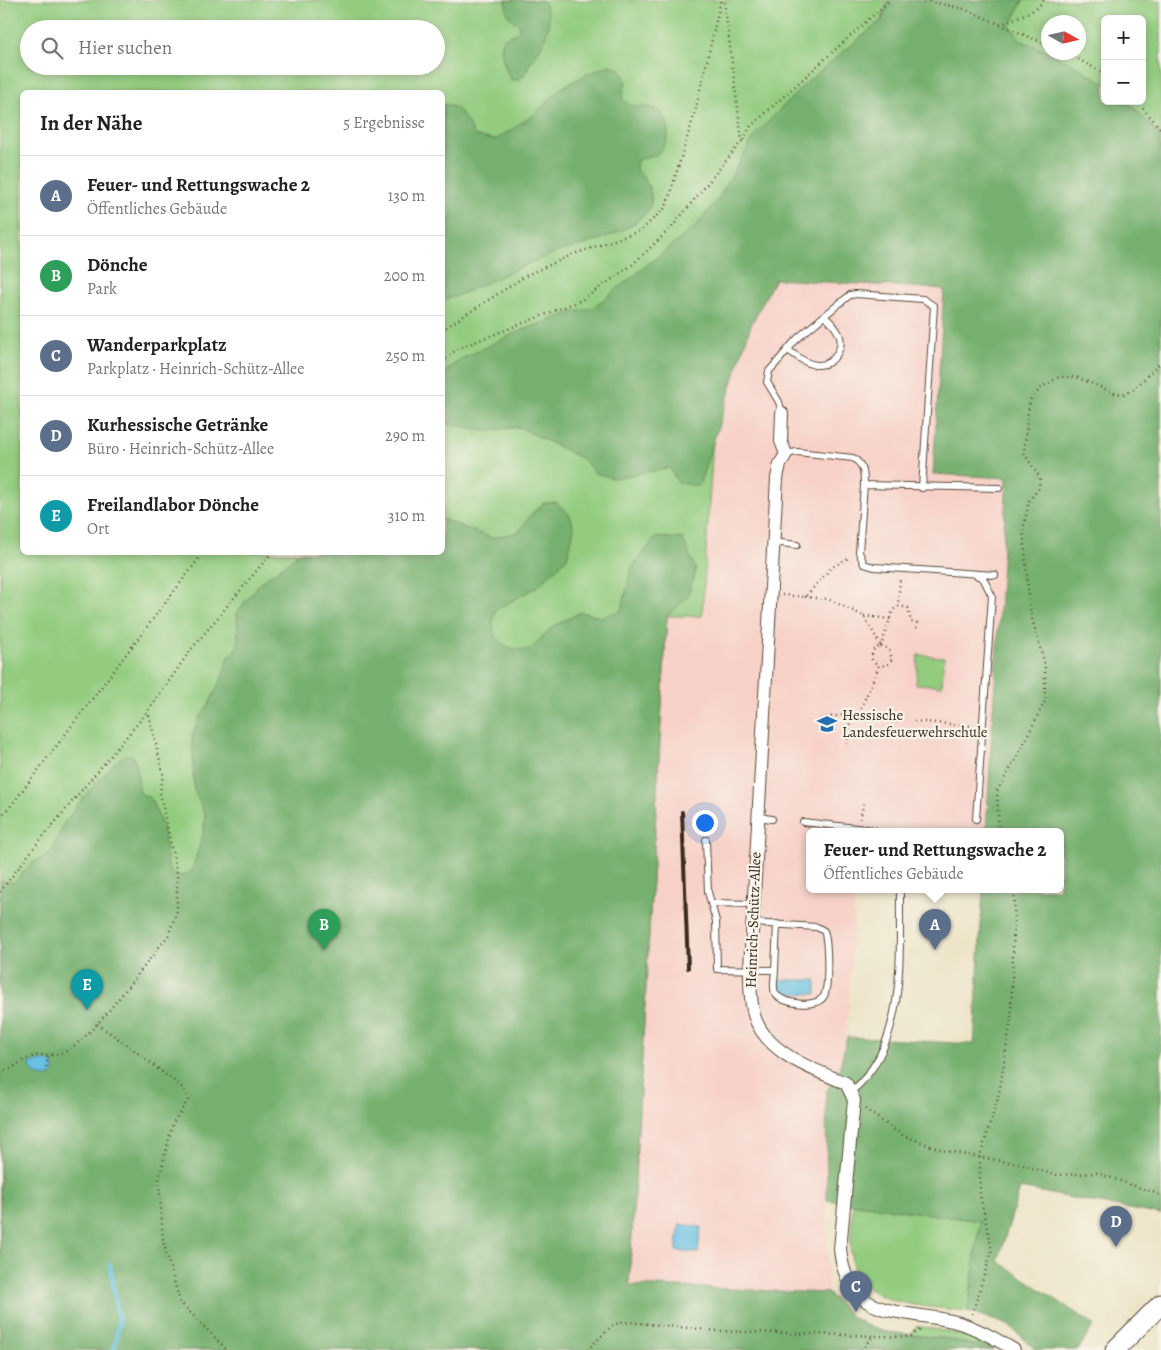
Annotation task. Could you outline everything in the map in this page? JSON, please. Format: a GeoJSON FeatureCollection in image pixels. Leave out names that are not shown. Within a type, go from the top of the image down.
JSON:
{"type":"FeatureCollection","features":[{"type":"Feature","properties":{"kind":"main road"},"geometry":{"type":"LineString","coordinates":[[1115,1350],[1161,1304]]}},
{"type":"Feature","properties":{"kind":"street"},"geometry":{"type":"LineString","coordinates":[[782,413],[781,441],[786,454]]}},
{"type":"Feature","properties":{"kind":"street","name":"Heinrich-Schütz-Allee"},"geometry":{"type":"LineString","coordinates":[[786,454],[780,464],[777,478],[752,923],[750,995],[755,1018],[766,1036],[783,1052],[846,1083],[853,1096]]}},
{"type":"Feature","properties":{"kind":"street"},"geometry":{"type":"LineString","coordinates":[[853,1096],[840,1250],[842,1269],[851,1288],[877,1307],[953,1321],[994,1337],[1014,1350]]}},
{"type":"Feature","properties":{"kind":"lane"},"geometry":{"type":"LineString","coordinates":[[782,413],[779,402],[767,382],[767,376],[788,350],[824,316],[850,295],[923,298],[934,306],[922,488]]}},
{"type":"Feature","properties":{"kind":"lane"},"geometry":{"type":"LineString","coordinates":[[788,350],[814,364],[820,365],[832,361],[841,344],[840,334],[824,316]]}},
{"type":"Feature","properties":{"kind":"lane"},"geometry":{"type":"LineString","coordinates":[[786,454],[797,452],[853,458],[861,463],[864,473],[864,486],[859,552],[864,564],[874,567],[995,575]]}},
{"type":"Feature","properties":{"kind":"lane"},"geometry":{"type":"LineString","coordinates":[[864,486],[999,488]]}},
{"type":"Feature","properties":{"kind":"lane"},"geometry":{"type":"LineString","coordinates":[[773,542],[797,545]]}},
{"type":"Feature","properties":{"kind":"lane"},"geometry":{"type":"LineString","coordinates":[[974,574],[983,578],[992,596],[976,819]]}},
{"type":"Feature","properties":{"kind":"lane"},"geometry":{"type":"LineString","coordinates":[[758,817],[772,819]]}},
{"type":"Feature","properties":{"kind":"lane"},"geometry":{"type":"LineString","coordinates":[[803,822],[856,828]]}},
{"type":"Feature","properties":{"kind":"lane"},"geometry":{"type":"LineString","coordinates":[[706,840],[708,892],[716,922],[717,969],[775,970]]}},
{"type":"Feature","properties":{"kind":"lane"},"geometry":{"type":"LineString","coordinates":[[853,1096],[875,1065],[886,1040],[898,980],[900,893]]}},
{"type":"Feature","properties":{"kind":"lane"},"geometry":{"type":"LineString","coordinates":[[711,903],[754,904]]}},
{"type":"Feature","properties":{"kind":"lane"},"geometry":{"type":"LineString","coordinates":[[752,923],[777,924],[817,927],[824,931],[827,940],[824,996],[820,1000],[810,1003],[782,1000],[776,995],[774,988],[777,924]]}},
{"type":"Feature","properties":{"kind":"path"},"geometry":{"type":"LineString","coordinates":[[723,0],[742,141]]}},
{"type":"Feature","properties":{"kind":"path"},"geometry":{"type":"LineString","coordinates":[[445,328],[527,275],[574,254],[640,231],[666,207],[695,112],[723,0]]}},
{"type":"Feature","properties":{"kind":"path"},"geometry":{"type":"LineString","coordinates":[[445,359],[457,349],[582,300],[632,265],[672,227],[742,141],[750,127],[890,0]]}},
{"type":"Feature","properties":{"kind":"path"},"geometry":{"type":"LineString","coordinates":[[924,0],[964,9],[1041,43]]}},
{"type":"Feature","properties":{"kind":"path"},"geometry":{"type":"LineString","coordinates":[[1000,25],[1036,9],[1044,0]]}},
{"type":"Feature","properties":{"kind":"path"},"geometry":{"type":"LineString","coordinates":[[1080,60],[1101,72]]}},
{"type":"Feature","properties":{"kind":"path"},"geometry":{"type":"LineString","coordinates":[[1140,105],[1161,129]]}},
{"type":"Feature","properties":{"kind":"path"},"geometry":{"type":"LineString","coordinates":[[999,828],[997,791],[1016,761],[1045,701],[1045,665],[1030,611],[1023,529],[1029,502],[1039,488],[1040,478],[1024,453],[1028,412],[1032,399],[1042,388],[1060,377],[1078,377],[1114,393],[1123,394],[1133,390],[1161,362]]}},
{"type":"Feature","properties":{"kind":"path"},"geometry":{"type":"LineString","coordinates":[[805,597],[831,568],[859,552]]}},
{"type":"Feature","properties":{"kind":"path"},"geometry":{"type":"LineString","coordinates":[[0,817],[16,799],[202,555]]}},
{"type":"Feature","properties":{"kind":"path"},"geometry":{"type":"LineString","coordinates":[[0,892],[36,845],[148,711],[190,651],[270,555]]}},
{"type":"Feature","properties":{"kind":"path"},"geometry":{"type":"LineString","coordinates":[[864,616],[880,646],[889,649],[892,660],[887,665],[879,666],[875,664],[871,657],[874,649],[880,646],[890,618],[898,606],[901,569]]}},
{"type":"Feature","properties":{"kind":"path"},"geometry":{"type":"LineString","coordinates":[[770,595],[828,599],[864,616],[890,618]]}},
{"type":"Feature","properties":{"kind":"path"},"geometry":{"type":"LineString","coordinates":[[898,606],[908,608],[911,622],[917,623],[916,630]]}},
{"type":"Feature","properties":{"kind":"path"},"geometry":{"type":"LineString","coordinates":[[859,713],[879,666]]}},
{"type":"Feature","properties":{"kind":"path"},"geometry":{"type":"LineString","coordinates":[[0,1071],[6,1071],[31,1057],[63,1053],[78,1043],[97,1024],[168,936],[177,911],[176,874],[160,793],[163,774],[148,711]]}},
{"type":"Feature","properties":{"kind":"path"},"geometry":{"type":"LineString","coordinates":[[821,718],[859,713],[898,722]]}},
{"type":"Feature","properties":{"kind":"path"},"geometry":{"type":"LineString","coordinates":[[847,744],[851,714]]}},
{"type":"Feature","properties":{"kind":"path"},"geometry":{"type":"LineString","coordinates":[[914,721],[982,727]]}},
{"type":"Feature","properties":{"kind":"path"},"geometry":{"type":"LineString","coordinates":[[953,1321],[971,1314],[992,1250],[980,1195],[980,1157],[1000,1094],[1011,1019],[1014,893]]}},
{"type":"Feature","properties":{"kind":"path"},"geometry":{"type":"LineString","coordinates":[[97,1024],[130,1046],[184,1088],[188,1100],[173,1123],[159,1178],[163,1241],[180,1302],[227,1350]]}},
{"type":"Feature","properties":{"kind":"path"},"geometry":{"type":"LineString","coordinates":[[46,1066],[48,1056]]}},
{"type":"Feature","properties":{"kind":"path"},"geometry":{"type":"LineString","coordinates":[[853,1096],[902,1135],[945,1151],[980,1157],[1056,1175],[1097,1172],[1161,1195]]}},
{"type":"Feature","properties":{"kind":"path"},"geometry":{"type":"LineString","coordinates":[[587,1350],[614,1324],[630,1322],[718,1331],[910,1337],[920,1329],[928,1327]]}},
{"type":"Feature","properties":{"kind":"path"},"geometry":{"type":"LineString","coordinates":[[861,1350],[873,1336]]}},
{"type":"Feature","properties":{"kind":"shaded area","name":"Hessische Landesfeuerwehrschule"},"geometry":{"type":"Polygon","coordinates":[[[775,279],[944,289],[933,473],[1007,478],[986,828],[806,828],[806,893],[855,893],[847,1037],[839,1070],[826,1092],[828,1293],[629,1285],[667,616],[702,616],[713,441],[751,325],[775,279]]]}},
{"type":"Feature","properties":{"kind":"green space"},"geometry":{"type":"Polygon","coordinates":[[[0,0],[889,0],[882,19],[705,215],[713,441],[702,616],[667,616],[629,1285],[854,1323],[868,1330],[914,1335],[911,1334],[917,1326],[967,1337],[994,1350],[0,1350],[0,0]]]}},
{"type":"Feature","properties":{"kind":"green space"},"geometry":{"type":"Polygon","coordinates":[[[506,0],[542,0],[549,20],[544,40],[523,76],[518,80],[511,80],[504,65],[502,55],[503,39],[519,32],[519,24],[508,15],[506,0]]]}},
{"type":"Feature","properties":{"kind":"green space"},"geometry":{"type":"Polygon","coordinates":[[[889,0],[1023,0],[1010,26],[1020,40],[1041,49],[1041,60],[1065,60],[1101,81],[1101,105],[1131,105],[1161,137],[1161,1215],[1020,1188],[998,1261],[1094,1325],[1078,1350],[1036,1350],[1008,1325],[968,1311],[980,1221],[827,1200],[826,1092],[839,1070],[847,1037],[974,1044],[983,893],[1064,893],[1064,828],[986,828],[1007,478],[933,474],[944,289],[775,279],[751,325],[699,486],[678,483],[670,468],[613,478],[595,473],[583,459],[519,427],[485,431],[445,423],[445,372],[459,360],[515,333],[570,313],[593,308],[695,227],[718,199],[756,134],[808,81],[882,20],[889,0]]]}},
{"type":"Feature","properties":{"kind":"green space"},"geometry":{"type":"Polygon","coordinates":[[[1023,0],[1161,0],[1161,137],[1132,105],[1146,105],[1146,15],[1101,15],[1101,81],[1063,60],[1086,60],[1086,15],[1041,15],[1041,49],[1020,40],[1010,26],[1023,0]]]}},
{"type":"Feature","properties":{"kind":"green space"},"geometry":{"type":"Polygon","coordinates":[[[610,65],[621,69],[626,81],[622,98],[627,104],[654,109],[665,118],[668,130],[662,149],[652,157],[636,162],[636,170],[645,180],[650,192],[651,198],[648,210],[633,224],[621,231],[596,241],[557,252],[457,296],[445,299],[445,105],[454,107],[462,115],[475,136],[495,140],[535,114],[561,88],[587,74],[610,65]]]}},
{"type":"Feature","properties":{"kind":"green space"},"geometry":{"type":"Polygon","coordinates":[[[556,502],[570,515],[574,528],[567,558],[537,587],[495,610],[494,633],[506,646],[530,650],[552,627],[581,612],[601,617],[622,610],[631,569],[656,537],[683,539],[696,570],[687,598],[667,616],[629,1285],[828,1293],[852,1317],[868,1326],[886,1332],[949,1339],[975,1346],[979,1341],[994,1350],[0,1350],[0,881],[14,882],[32,863],[50,854],[65,822],[82,799],[116,761],[127,755],[133,756],[137,766],[138,785],[141,794],[150,797],[162,825],[169,871],[180,876],[192,871],[203,834],[205,815],[194,790],[192,736],[200,717],[222,678],[228,658],[238,646],[237,612],[261,582],[296,555],[445,555],[445,520],[492,538],[518,532],[533,512],[544,503],[556,502]]]}},
{"type":"Feature","properties":{"kind":"green space"},"geometry":{"type":"Polygon","coordinates":[[[918,655],[944,657],[942,686],[916,684],[918,655]]]}},
{"type":"Feature","properties":{"kind":"green space"},"geometry":{"type":"Polygon","coordinates":[[[853,1203],[980,1221],[968,1311],[899,1302],[882,1296],[868,1288],[858,1276],[852,1261],[853,1203]]]}},
{"type":"Feature","properties":{"kind":"water"},"geometry":{"type":"Polygon","coordinates":[[[778,980],[816,980],[816,994],[778,993],[778,980]]]}},
{"type":"Feature","properties":{"kind":"water"},"geometry":{"type":"Polygon","coordinates":[[[47,1060],[53,1064],[54,1073],[43,1077],[32,1071],[30,1063],[47,1060]]]}},
{"type":"Feature","properties":{"kind":"water"},"geometry":{"type":"Polygon","coordinates":[[[680,1224],[701,1227],[698,1253],[676,1251],[680,1224]]]}},
{"type":"Feature","properties":{"kind":"waterway"},"geometry":{"type":"LineString","coordinates":[[110,1265],[119,1322],[114,1350]]}},
{"type":"Feature","properties":{"kind":"railway"},"geometry":{"type":"LineString","coordinates":[[682,812],[688,968]]}},
{"type":"Feature","properties":{"kind":"place","name":"Hessische Landesfeuerwehrschule"},"geometry":{"type":"Point","coordinates":[827,724]}},
{"type":"Feature","properties":{"kind":"place","name":"Dönche"},"geometry":{"type":"Point","coordinates":[324,950]}},
{"type":"Feature","properties":{"kind":"place","name":"Feuer- und Rettungswache 2"},"geometry":{"type":"Point","coordinates":[935,950]}},
{"type":"Feature","properties":{"kind":"place","name":"Freilandlabor Dönche"},"geometry":{"type":"Point","coordinates":[87,1010]}},
{"type":"Feature","properties":{"kind":"place","name":"Kurhessische Getränke"},"geometry":{"type":"Point","coordinates":[1116,1247]}},
{"type":"Feature","properties":{"kind":"place","name":"Wanderparkplatz"},"geometry":{"type":"Point","coordinates":[856,1312]}}]}
